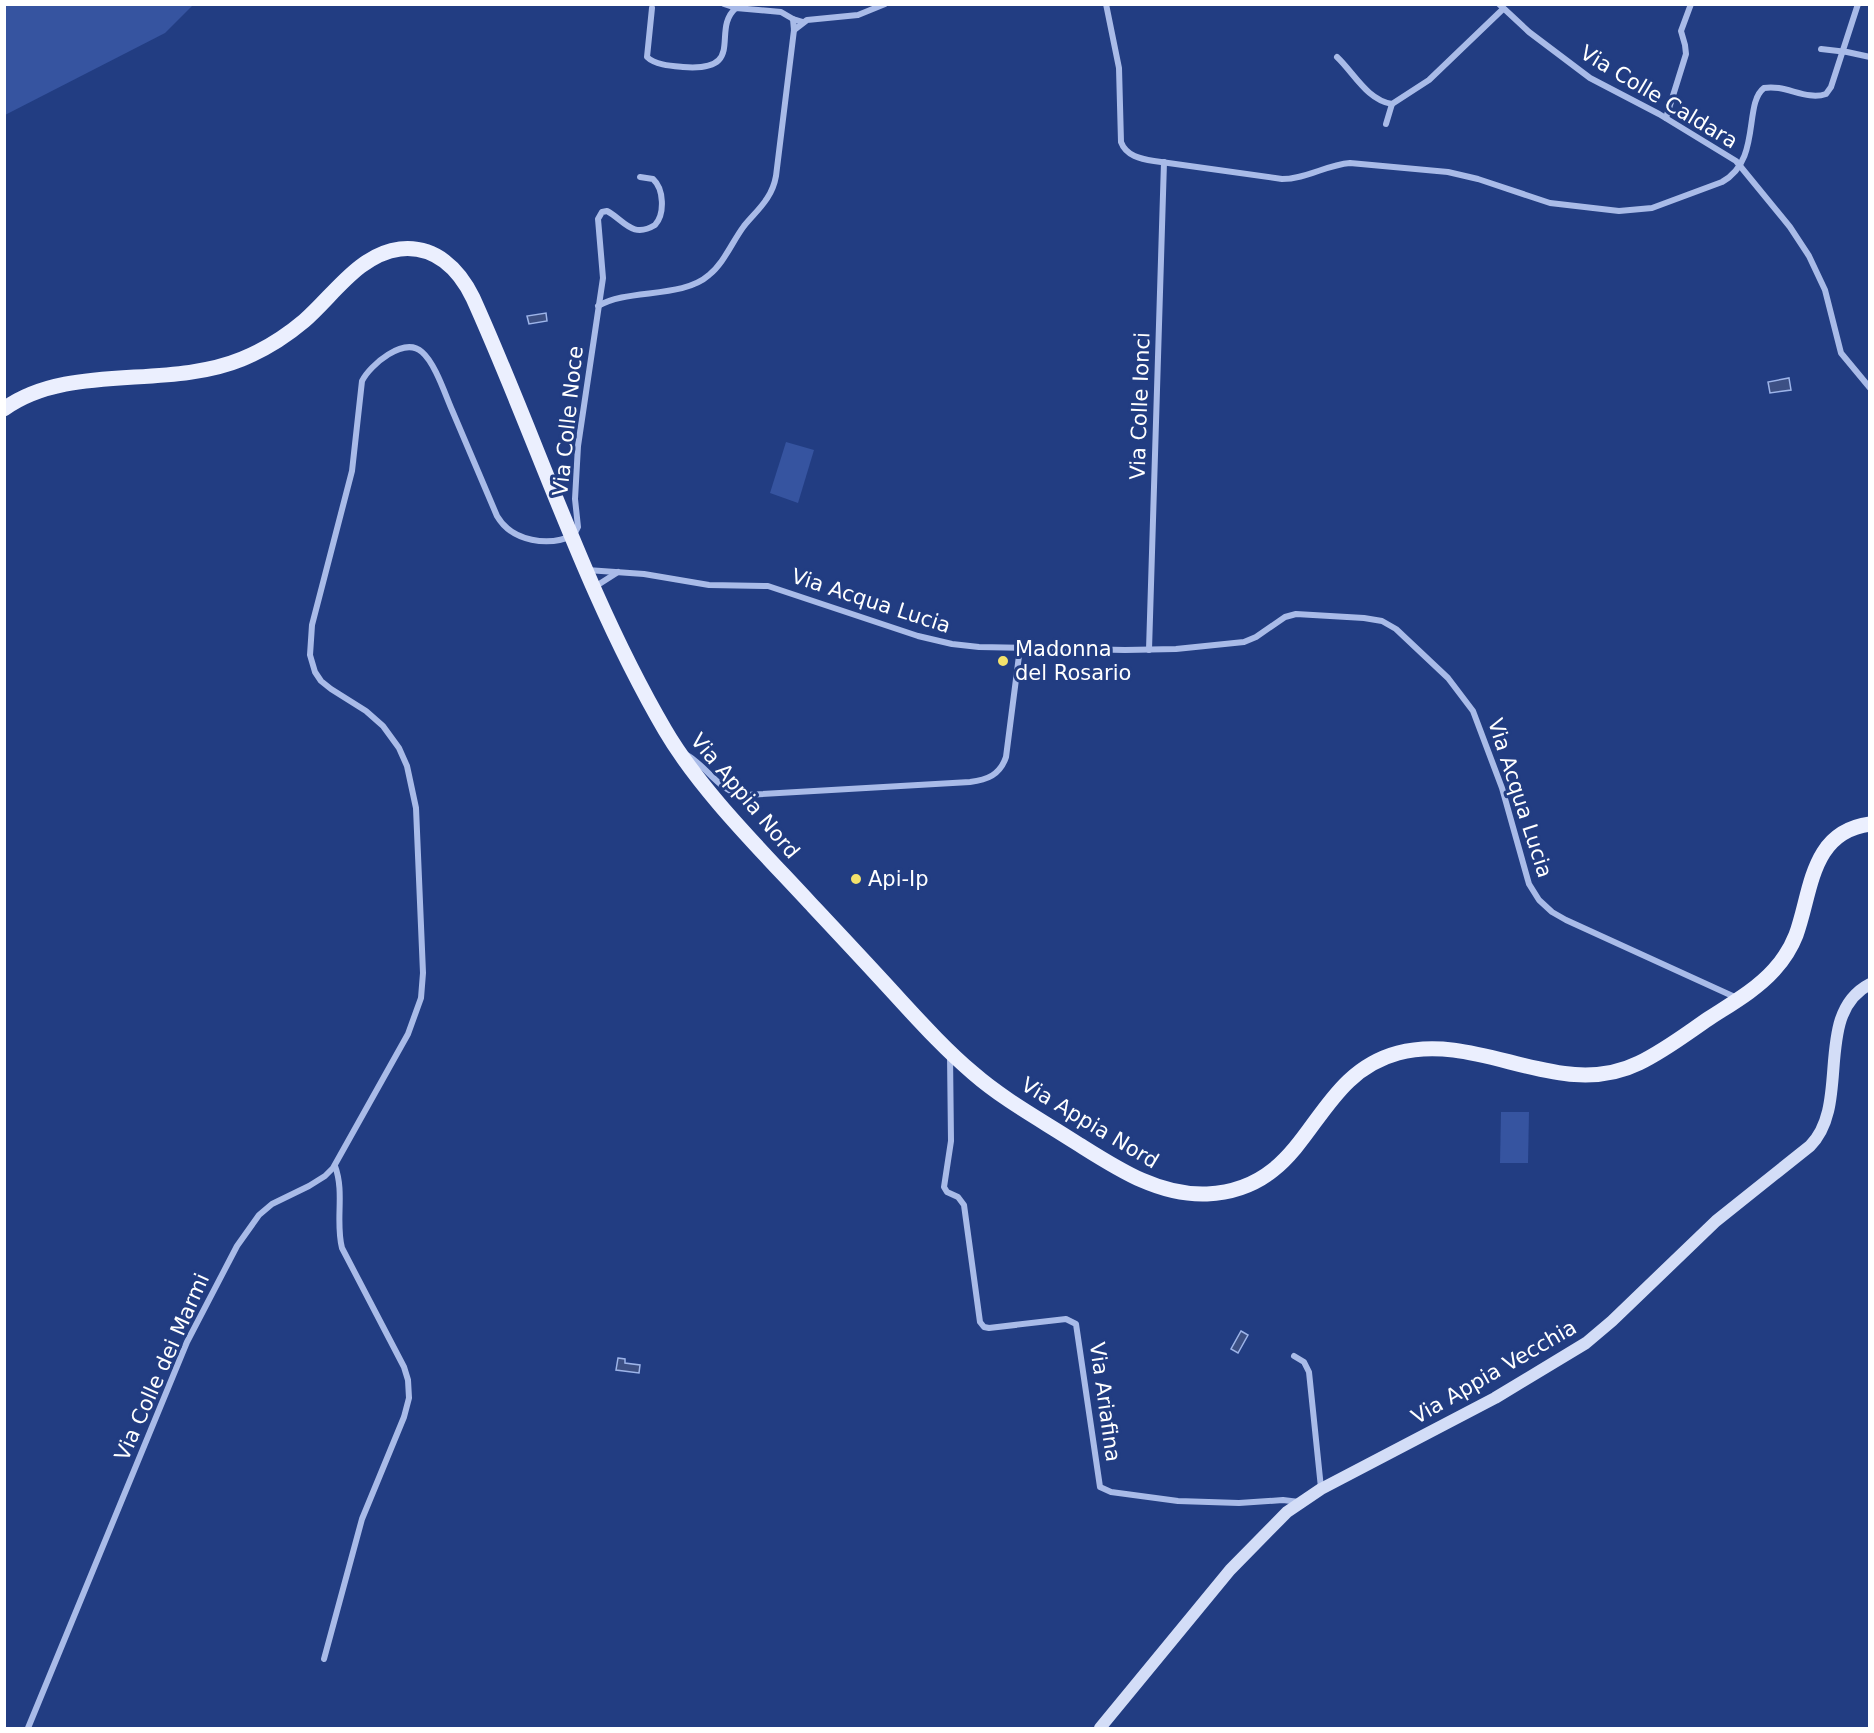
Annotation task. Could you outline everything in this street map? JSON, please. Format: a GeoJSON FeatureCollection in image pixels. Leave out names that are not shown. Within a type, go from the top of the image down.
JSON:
{"type":"FeatureCollection","features":[{"type":"Feature","properties":{"kind":"main road","name":"Via Appia Nord"},"geometry":{"type":"LineString","coordinates":[[4,409],[28,395],[58,386],[180,375],[235,362],[290,332],[374,257],[398,249],[423,250],[448,263],[468,288],[593,588],[648,701],[678,751],[715,798],[751,838],[950,1052],[997,1092],[1124,1172],[1173,1191],[1212,1194],[1250,1184],[1274,1171],[1295,1150],[1345,1084],[1366,1067],[1388,1056],[1419,1050],[1454,1050],[1550,1072],[1581,1075],[1604,1075],[1650,1057],[1738,999],[1772,973],[1789,949],[1797,931],[1812,876],[1826,849],[1847,830],[1858,825],[1869,824]]}},
{"type":"Feature","properties":{"kind":"main road","name":"Via Appia Vecchia"},"geometry":{"type":"LineString","coordinates":[[1100,1728],[1218,1583],[1283,1515],[1321,1489],[1502,1394],[1581,1347],[1607,1326],[1716,1221],[1810,1146],[1820,1135],[1828,1113],[1837,1036],[1842,1016],[1851,998],[1869,984]]}},
{"type":"Feature","properties":{"kind":"street"},"geometry":{"type":"LineString","coordinates":[[724,4],[736,8],[778,12],[802,22]]}},
{"type":"Feature","properties":{"kind":"street"},"geometry":{"type":"LineString","coordinates":[[1106,4],[1119,68],[1120,127],[1123,147],[1135,156],[1282,179],[1307,176],[1350,163],[1442,171],[1478,179],[1550,203],[1626,212],[1652,208],[1717,184],[1729,177],[1739,165],[1748,147],[1756,99],[1764,88],[1773,87],[1814,96],[1826,94],[1831,87],[1858,4]]}},
{"type":"Feature","properties":{"kind":"street"},"geometry":{"type":"LineString","coordinates":[[1665,118],[1686,54],[1681,31],[1691,4]]}},
{"type":"Feature","properties":{"kind":"street"},"geometry":{"type":"LineString","coordinates":[[794,30],[802,22],[858,15],[884,5]]}},
{"type":"Feature","properties":{"kind":"street"},"geometry":{"type":"LineString","coordinates":[[1386,124],[1392,104],[1429,80],[1501,7]]}},
{"type":"Feature","properties":{"kind":"street","name":"Via Colle Caldara"},"geometry":{"type":"LineString","coordinates":[[1501,7],[1538,39],[1590,78],[1665,118],[1726,154],[1739,165],[1790,227],[1809,256],[1825,290],[1841,353],[1869,388]]}},
{"type":"Feature","properties":{"kind":"street"},"geometry":{"type":"LineString","coordinates":[[652,8],[647,57],[654,62],[691,68],[713,63],[722,58],[728,17],[736,8]]}},
{"type":"Feature","properties":{"kind":"street"},"geometry":{"type":"LineString","coordinates":[[598,306],[614,299],[667,290],[705,278],[766,202],[773,190],[776,176],[794,30],[793,19]]}},
{"type":"Feature","properties":{"kind":"street"},"geometry":{"type":"LineString","coordinates":[[1821,49],[1869,57]]}},
{"type":"Feature","properties":{"kind":"street"},"geometry":{"type":"LineString","coordinates":[[1337,57],[1371,95],[1381,102],[1392,104]]}},
{"type":"Feature","properties":{"kind":"street","name":"Via Colle Ionci"},"geometry":{"type":"LineString","coordinates":[[1149,650],[1164,162]]}},
{"type":"Feature","properties":{"kind":"street","name":"Via Colle Noce"},"geometry":{"type":"LineString","coordinates":[[571,537],[576,533],[578,527],[575,499],[577,455],[603,274],[597,226],[600,214],[604,211],[609,212],[627,226],[640,230],[653,227],[660,218],[658,184],[650,178],[640,177]]}},
{"type":"Feature","properties":{"kind":"street","name":"Via Colle dei Marmi"},"geometry":{"type":"LineString","coordinates":[[28,1728],[191,1333],[222,1273],[244,1235],[262,1212],[275,1202],[326,1176],[335,1166],[410,1029],[420,1003],[423,982],[416,808],[407,766],[393,739],[377,720],[321,681],[315,672],[310,655],[311,628],[352,471],[360,387],[367,372],[394,352],[412,348],[422,352],[441,384],[503,526],[518,535],[542,542],[571,537]]}},
{"type":"Feature","properties":{"kind":"street","name":"Via Acqua Lucia"},"geometry":{"type":"LineString","coordinates":[[585,569],[657,576],[709,585],[768,586],[933,640],[965,646],[1149,650],[1217,646],[1244,642],[1256,637],[1285,617],[1296,614],[1369,618],[1389,624],[1448,678],[1473,711],[1504,795],[1527,880],[1539,900],[1570,922],[1738,999]]}},
{"type":"Feature","properties":{"kind":"street"},"geometry":{"type":"LineString","coordinates":[[593,588],[618,572]]}},
{"type":"Feature","properties":{"kind":"street"},"geometry":{"type":"LineString","coordinates":[[678,751],[696,761],[723,788],[742,795],[984,780],[999,771],[1006,757],[1020,648]]}},
{"type":"Feature","properties":{"kind":"street","name":"Via Ariafina"},"geometry":{"type":"LineString","coordinates":[[950,1052],[951,1141],[944,1187],[947,1192],[958,1197],[964,1205],[980,1322],[984,1327],[989,1328],[1066,1319],[1077,1324],[1100,1486],[1111,1492],[1178,1501],[1243,1503],[1283,1500],[1299,1502]]}},
{"type":"Feature","properties":{"kind":"street"},"geometry":{"type":"LineString","coordinates":[[324,1659],[362,1519],[404,1416],[410,1394],[404,1367],[342,1248],[339,1232],[340,1185],[335,1166]]}},
{"type":"Feature","properties":{"kind":"street"},"geometry":{"type":"LineString","coordinates":[[1294,1356],[1306,1365],[1309,1372],[1321,1489]]}},
{"type":"Feature","properties":{"kind":"shaded area"},"geometry":{"type":"Polygon","coordinates":[[[5,4],[193,5],[165,33],[5,115],[5,4]]]}},
{"type":"Feature","properties":{"kind":"shaded area"},"geometry":{"type":"Polygon","coordinates":[[[546,313],[547,321],[529,324],[527,316],[546,313]]]}},
{"type":"Feature","properties":{"kind":"shaded area"},"geometry":{"type":"Polygon","coordinates":[[[1789,378],[1791,390],[1770,393],[1768,382],[1789,378]]]}},
{"type":"Feature","properties":{"kind":"shaded area"},"geometry":{"type":"Polygon","coordinates":[[[786,442],[814,450],[798,503],[770,493],[786,442]]]}},
{"type":"Feature","properties":{"kind":"shaded area"},"geometry":{"type":"Polygon","coordinates":[[[1501,1112],[1529,1112],[1528,1163],[1500,1163],[1501,1112]]]}},
{"type":"Feature","properties":{"kind":"shaded area"},"geometry":{"type":"Polygon","coordinates":[[[1241,1331],[1248,1335],[1238,1353],[1231,1349],[1241,1331]]]}},
{"type":"Feature","properties":{"kind":"shaded area"},"geometry":{"type":"Polygon","coordinates":[[[618,1358],[625,1359],[625,1363],[640,1365],[639,1373],[616,1370],[618,1358]]]}},
{"type":"Feature","properties":{"kind":"place","name":"Madonna del Rosario"},"geometry":{"type":"Point","coordinates":[1003,661]}},
{"type":"Feature","properties":{"kind":"place","name":"Api-Ip"},"geometry":{"type":"Point","coordinates":[856,879]}}]}
